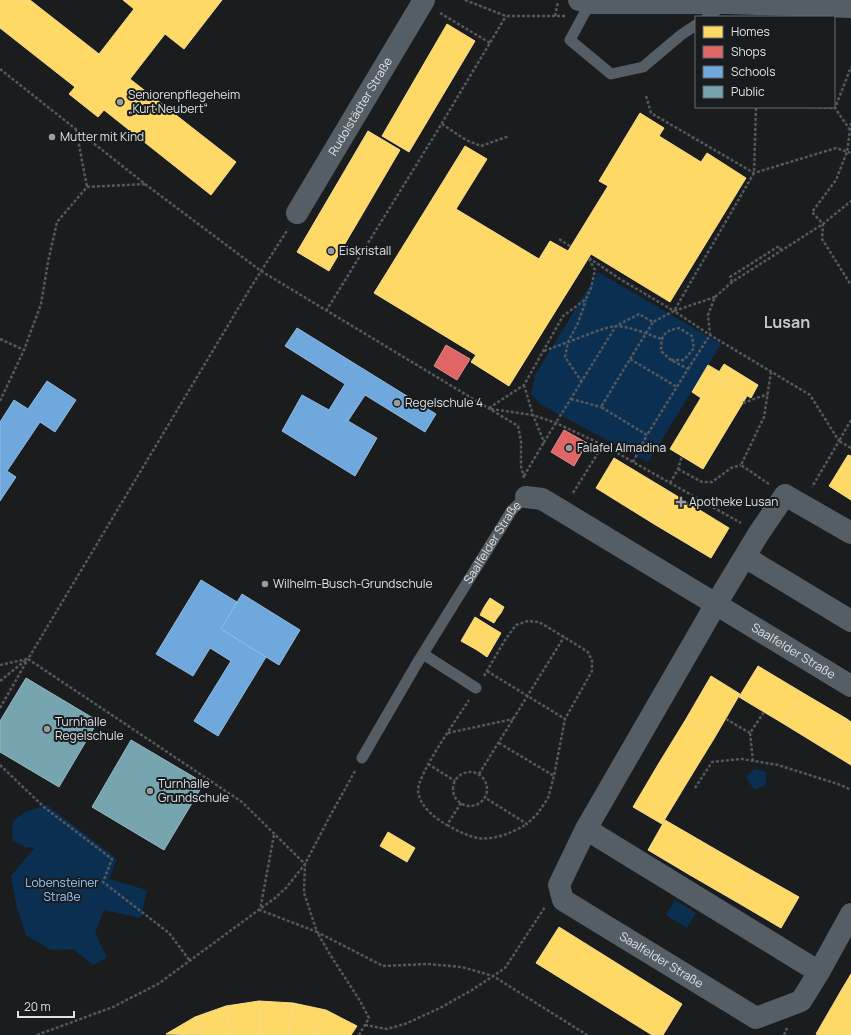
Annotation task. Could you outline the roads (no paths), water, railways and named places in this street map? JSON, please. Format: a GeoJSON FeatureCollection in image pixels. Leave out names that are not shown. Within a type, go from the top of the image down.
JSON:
{"type":"FeatureCollection","features":[{"type":"Feature","properties":{"kind":"street"},"geometry":{"type":"LineString","coordinates":[[586,1],[728,2],[851,7]]}},
{"type":"Feature","properties":{"kind":"street","name":"Rudolstädter Straße"},"geometry":{"type":"LineString","coordinates":[[297,213],[423,2]]}},
{"type":"Feature","properties":{"kind":"street"},"geometry":{"type":"LineString","coordinates":[[819,972],[586,829],[716,604],[759,533],[785,495],[851,533]]}},
{"type":"Feature","properties":{"kind":"street","name":"Saalfelder Straße"},"geometry":{"type":"LineString","coordinates":[[519,504],[542,499],[851,686]]}},
{"type":"Feature","properties":{"kind":"street"},"geometry":{"type":"LineString","coordinates":[[744,558],[851,621]]}},
{"type":"Feature","properties":{"kind":"street","name":"Saalfelder Straße"},"geometry":{"type":"LineString","coordinates":[[586,829],[559,885],[563,900],[756,1018],[800,1001],[819,972],[851,914]]}},
{"type":"Feature","properties":{"kind":"lane"},"geometry":{"type":"LineString","coordinates":[[586,1],[570,40],[611,74],[643,67],[681,35],[695,26]]}},
{"type":"Feature","properties":{"kind":"lane"},"geometry":{"type":"LineString","coordinates":[[708,16],[728,2]]}},
{"type":"Feature","properties":{"kind":"lane","name":"Saalfelder Straße"},"geometry":{"type":"LineString","coordinates":[[362,758],[423,654],[519,504]]}},
{"type":"Feature","properties":{"kind":"lane"},"geometry":{"type":"LineString","coordinates":[[423,654],[476,688]]}},
{"type":"Feature","properties":{"kind":"place","name":"Seniorenpflegeheim „Kurt Neubert“"},"geometry":{"type":"Point","coordinates":[120,102]}},
{"type":"Feature","properties":{"kind":"place","name":"Mutter mit Kind"},"geometry":{"type":"Point","coordinates":[52,137]}},
{"type":"Feature","properties":{"kind":"place","name":"Eiskristall"},"geometry":{"type":"Point","coordinates":[331,251]}},
{"type":"Feature","properties":{"kind":"place","name":"Regelschule 4"},"geometry":{"type":"Point","coordinates":[397,403]}},
{"type":"Feature","properties":{"kind":"place","name":"Falafel Almadina"},"geometry":{"type":"Point","coordinates":[569,448]}},
{"type":"Feature","properties":{"kind":"place","name":"Apotheke Lusan"},"geometry":{"type":"Point","coordinates":[681,502]}},
{"type":"Feature","properties":{"kind":"place","name":"Wilhelm-Busch-Grundschule"},"geometry":{"type":"Point","coordinates":[265,584]}},
{"type":"Feature","properties":{"kind":"place","name":"Turnhalle Regelschule"},"geometry":{"type":"Point","coordinates":[47,729]}},
{"type":"Feature","properties":{"kind":"place","name":"Turnhalle Grundschule"},"geometry":{"type":"Point","coordinates":[150,791]}},
{"type":"Feature","properties":{"kind":"district","name":"Lusan"},"geometry":{"type":"Point","coordinates":[787,322]}},
{"type":"Feature","properties":{"kind":"park label","name":"Lobensteiner Straße"},"geometry":{"type":"Point","coordinates":[62,890]}}]}
